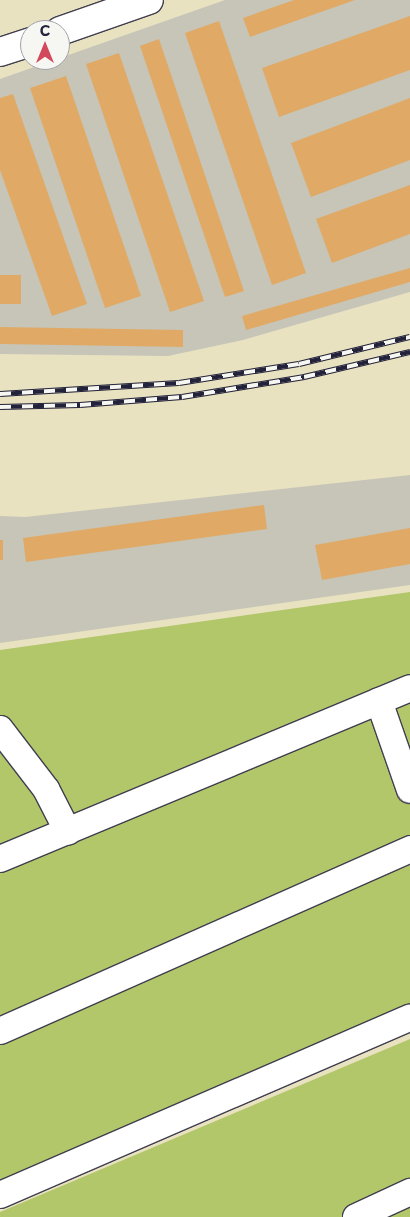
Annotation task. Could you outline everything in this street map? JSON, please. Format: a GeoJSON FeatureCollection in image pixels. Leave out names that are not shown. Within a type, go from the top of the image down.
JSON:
{"type":"FeatureCollection","features":[{"type":"Feature","properties":{"kind":"main road"},"geometry":{"type":"LineString","coordinates":[[70,28],[146,1]]}},
{"type":"Feature","properties":{"kind":"main road"},"geometry":{"type":"LineString","coordinates":[[0,52],[20,45]]}},
{"type":"Feature","properties":{"kind":"lane"},"geometry":{"type":"LineString","coordinates":[[0,860],[410,688]]}},
{"type":"Feature","properties":{"kind":"lane"},"geometry":{"type":"LineString","coordinates":[[379,701],[410,790]]}},
{"type":"Feature","properties":{"kind":"lane"},"geometry":{"type":"LineString","coordinates":[[0,729],[46,789],[68,832]]}},
{"type":"Feature","properties":{"kind":"lane"},"geometry":{"type":"LineString","coordinates":[[0,1031],[410,849]]}},
{"type":"Feature","properties":{"kind":"lane"},"geometry":{"type":"LineString","coordinates":[[0,1195],[410,1018]]}},
{"type":"Feature","properties":{"kind":"lane"},"geometry":{"type":"LineString","coordinates":[[356,1217],[410,1192]]}},
{"type":"Feature","properties":{"kind":"shaded area"},"geometry":{"type":"Polygon","coordinates":[[[225,0],[410,0],[410,292],[243,340],[168,356],[0,354],[0,79],[26,70],[70,70],[70,54],[225,0]]]}},
{"type":"Feature","properties":{"kind":"shaded area"},"geometry":{"type":"Polygon","coordinates":[[[410,475],[410,585],[0,643],[0,516],[25,517],[410,475]]]}},
{"type":"Feature","properties":{"kind":"green space"},"geometry":{"type":"Polygon","coordinates":[[[410,592],[410,852],[0,1025],[0,650],[410,592]]]}},
{"type":"Feature","properties":{"kind":"green space"},"geometry":{"type":"Polygon","coordinates":[[[410,865],[410,1025],[0,1202],[0,1036],[410,865]]]}},
{"type":"Feature","properties":{"kind":"green space"},"geometry":{"type":"Polygon","coordinates":[[[410,1039],[410,1217],[0,1217],[0,1212],[410,1039]]]}},
{"type":"Feature","properties":{"kind":"building"},"geometry":{"type":"Polygon","coordinates":[[[294,0],[355,0],[250,37],[243,18],[294,0]]]}},
{"type":"Feature","properties":{"kind":"building"},"geometry":{"type":"Polygon","coordinates":[[[410,16],[410,70],[279,117],[262,68],[410,16]]]}},
{"type":"Feature","properties":{"kind":"building"},"geometry":{"type":"Polygon","coordinates":[[[219,21],[306,273],[272,285],[185,33],[219,21]]]}},
{"type":"Feature","properties":{"kind":"building"},"geometry":{"type":"Polygon","coordinates":[[[159,39],[244,291],[225,297],[140,46],[159,39]]]}},
{"type":"Feature","properties":{"kind":"building"},"geometry":{"type":"Polygon","coordinates":[[[119,53],[204,301],[170,312],[86,64],[119,53]]]}},
{"type":"Feature","properties":{"kind":"building"},"geometry":{"type":"Polygon","coordinates":[[[66,76],[141,296],[105,308],[30,88],[66,76]]]}},
{"type":"Feature","properties":{"kind":"building"},"geometry":{"type":"Polygon","coordinates":[[[13,94],[87,304],[52,316],[0,170],[0,98],[13,94]]]}},
{"type":"Feature","properties":{"kind":"building"},"geometry":{"type":"Polygon","coordinates":[[[410,98],[410,160],[311,197],[291,143],[410,98]]]}},
{"type":"Feature","properties":{"kind":"building"},"geometry":{"type":"Polygon","coordinates":[[[410,185],[410,234],[332,263],[316,219],[410,185]]]}},
{"type":"Feature","properties":{"kind":"building"},"geometry":{"type":"Polygon","coordinates":[[[410,268],[410,282],[246,330],[242,316],[410,268]]]}},
{"type":"Feature","properties":{"kind":"building"},"geometry":{"type":"Polygon","coordinates":[[[0,275],[21,275],[21,304],[0,304],[0,275]]]}},
{"type":"Feature","properties":{"kind":"building"},"geometry":{"type":"Polygon","coordinates":[[[0,327],[183,330],[183,347],[0,344],[0,327]]]}},
{"type":"Feature","properties":{"kind":"building"},"geometry":{"type":"Polygon","coordinates":[[[264,505],[267,529],[26,562],[23,538],[264,505]]]}},
{"type":"Feature","properties":{"kind":"building"},"geometry":{"type":"Polygon","coordinates":[[[410,528],[410,564],[322,580],[315,545],[410,528]]]}},
{"type":"Feature","properties":{"kind":"building"},"geometry":{"type":"Polygon","coordinates":[[[0,540],[3,540],[3,560],[0,560],[0,540]]]}},
{"type":"Feature","properties":{"kind":"railway"},"geometry":{"type":"LineString","coordinates":[[0,394],[179,383],[299,364],[410,337]]}},
{"type":"Feature","properties":{"kind":"railway"},"geometry":{"type":"LineString","coordinates":[[0,407],[80,405],[182,397],[304,377],[410,352]]}}]}
